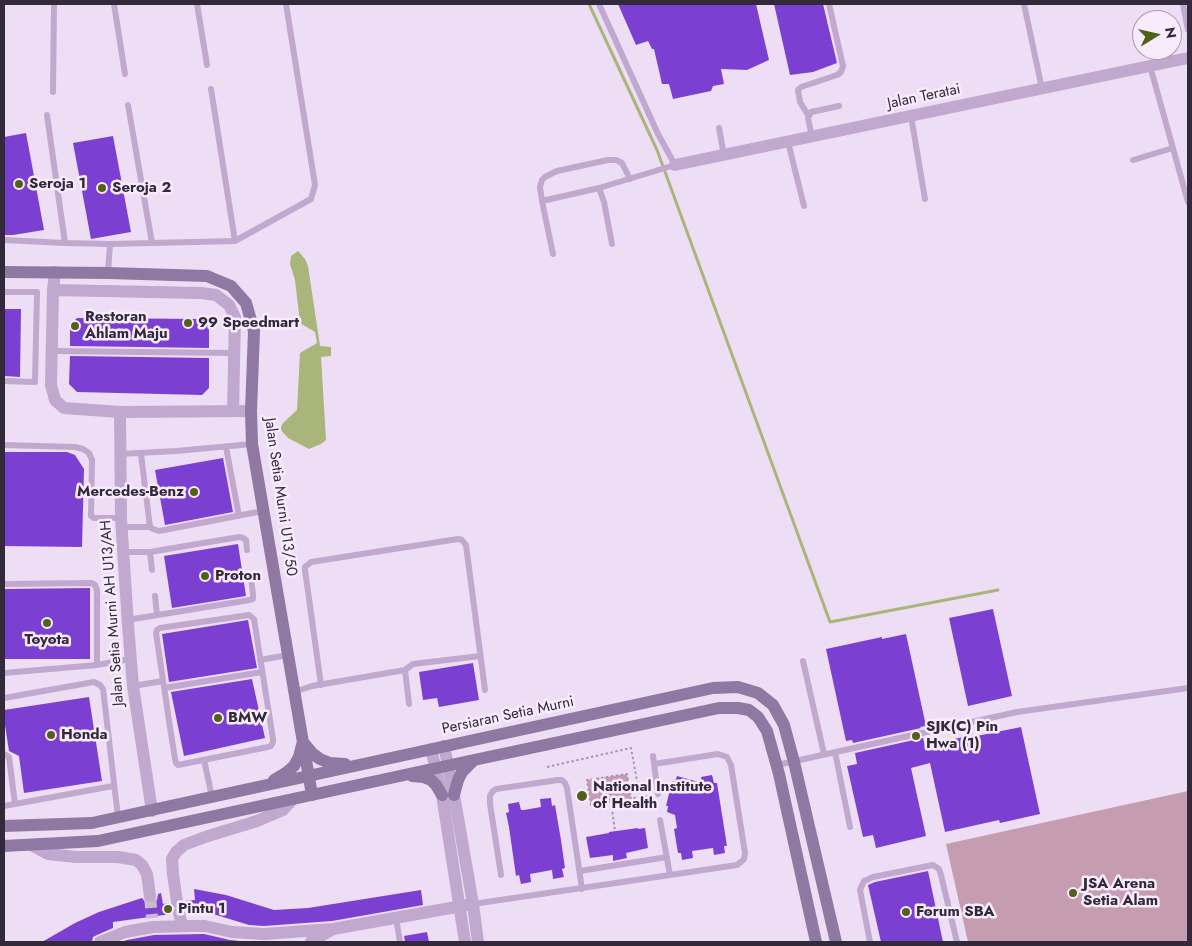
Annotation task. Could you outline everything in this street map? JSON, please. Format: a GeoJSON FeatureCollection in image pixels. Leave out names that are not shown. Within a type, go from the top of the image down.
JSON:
{"type":"FeatureCollection","features":[{"type":"Feature","properties":{"kind":"street","name":"Jalan Teratai"},"geometry":{"type":"LineString","coordinates":[[670,166],[1188,58]]}},
{"type":"Feature","properties":{"kind":"street","name":"Jalan Setia Murni U13/50"},"geometry":{"type":"LineString","coordinates":[[5,275],[56,272],[207,276],[231,286],[246,303],[254,331],[250,411],[252,444],[312,795]]}},
{"type":"Feature","properties":{"kind":"street"},"geometry":{"type":"LineString","coordinates":[[56,272],[53,290],[51,385],[55,400],[64,408],[120,412],[250,411]]}},
{"type":"Feature","properties":{"kind":"street"},"geometry":{"type":"LineString","coordinates":[[53,290],[201,292],[216,296],[229,305],[235,317],[233,411]]}},
{"type":"Feature","properties":{"kind":"street","name":"Jalan Setia Murni AH U13/AH"},"geometry":{"type":"LineString","coordinates":[[120,412],[122,523],[130,659],[152,811]]}},
{"type":"Feature","properties":{"kind":"street","name":"Persiaran Setia Murni"},"geometry":{"type":"LineString","coordinates":[[4,826],[92,823],[713,688],[738,686],[758,693],[773,705],[784,726],[836,942]]}},
{"type":"Feature","properties":{"kind":"street"},"geometry":{"type":"LineString","coordinates":[[4,846],[98,841],[719,708],[738,708],[749,710],[758,717],[767,731],[777,765],[816,942]]}},
{"type":"Feature","properties":{"kind":"street"},"geometry":{"type":"LineString","coordinates":[[303,742],[320,759],[330,763],[356,766]]}},
{"type":"Feature","properties":{"kind":"street"},"geometry":{"type":"LineString","coordinates":[[261,786],[280,777],[294,766],[299,757],[303,742]]}},
{"type":"Feature","properties":{"kind":"street"},"geometry":{"type":"LineString","coordinates":[[444,746],[449,765],[448,795],[459,907],[465,942]]}},
{"type":"Feature","properties":{"kind":"street"},"geometry":{"type":"LineString","coordinates":[[431,749],[436,768],[448,795],[473,904],[478,942]]}},
{"type":"Feature","properties":{"kind":"street"},"geometry":{"type":"LineString","coordinates":[[448,795],[462,772],[474,760]]}},
{"type":"Feature","properties":{"kind":"street"},"geometry":{"type":"LineString","coordinates":[[404,775],[431,780],[448,795]]}},
{"type":"Feature","properties":{"kind":"street"},"geometry":{"type":"LineString","coordinates":[[179,914],[172,859],[176,852],[184,845],[205,836],[257,821],[283,810],[292,800]]}},
{"type":"Feature","properties":{"kind":"street"},"geometry":{"type":"LineString","coordinates":[[31,845],[48,854],[76,857],[118,857],[136,860],[142,865],[146,874],[150,896]]}},
{"type":"Feature","properties":{"kind":"street"},"geometry":{"type":"LineString","coordinates":[[100,942],[179,914],[205,926],[232,932],[282,933],[333,929],[473,904]]}},
{"type":"Feature","properties":{"kind":"street"},"geometry":{"type":"LineString","coordinates":[[311,942],[333,929]]}},
{"type":"Feature","properties":{"kind":"street"},"geometry":{"type":"LineString","coordinates":[[232,932],[252,942]]}},
{"type":"Feature","properties":{"kind":"lane"},"geometry":{"type":"LineString","coordinates":[[53,92],[54,4]]}},
{"type":"Feature","properties":{"kind":"lane"},"geometry":{"type":"LineString","coordinates":[[114,4],[125,74]]}},
{"type":"Feature","properties":{"kind":"lane"},"geometry":{"type":"LineString","coordinates":[[197,4],[207,65]]}},
{"type":"Feature","properties":{"kind":"lane"},"geometry":{"type":"LineString","coordinates":[[4,240],[65,244],[236,241],[311,199],[315,185],[286,4]]}},
{"type":"Feature","properties":{"kind":"lane"},"geometry":{"type":"LineString","coordinates":[[542,201],[600,188],[670,166],[658,134],[598,4]]}},
{"type":"Feature","properties":{"kind":"lane"},"geometry":{"type":"LineString","coordinates":[[812,137],[808,115],[800,102],[798,90],[801,87],[836,75],[841,72],[843,66],[829,4]]}},
{"type":"Feature","properties":{"kind":"lane"},"geometry":{"type":"LineString","coordinates":[[1024,4],[1042,89]]}},
{"type":"Feature","properties":{"kind":"lane"},"geometry":{"type":"LineString","coordinates":[[1182,4],[1188,30]]}},
{"type":"Feature","properties":{"kind":"lane"},"geometry":{"type":"LineString","coordinates":[[1150,66],[1188,202]]}},
{"type":"Feature","properties":{"kind":"lane"},"geometry":{"type":"LineString","coordinates":[[212,89],[236,241]]}},
{"type":"Feature","properties":{"kind":"lane"},"geometry":{"type":"LineString","coordinates":[[128,105],[152,243]]}},
{"type":"Feature","properties":{"kind":"lane"},"geometry":{"type":"LineString","coordinates":[[808,115],[810,112],[839,106]]}},
{"type":"Feature","properties":{"kind":"lane"},"geometry":{"type":"LineString","coordinates":[[47,115],[65,244]]}},
{"type":"Feature","properties":{"kind":"lane"},"geometry":{"type":"LineString","coordinates":[[911,116],[925,199]]}},
{"type":"Feature","properties":{"kind":"lane"},"geometry":{"type":"LineString","coordinates":[[719,128],[724,155]]}},
{"type":"Feature","properties":{"kind":"lane"},"geometry":{"type":"LineString","coordinates":[[788,142],[804,206]]}},
{"type":"Feature","properties":{"kind":"lane"},"geometry":{"type":"LineString","coordinates":[[1133,160],[1173,148]]}},
{"type":"Feature","properties":{"kind":"lane"},"geometry":{"type":"LineString","coordinates":[[554,254],[542,201],[540,187],[542,180],[557,171],[608,160],[616,160],[622,163],[630,179]]}},
{"type":"Feature","properties":{"kind":"lane"},"geometry":{"type":"LineString","coordinates":[[600,188],[612,244]]}},
{"type":"Feature","properties":{"kind":"lane"},"geometry":{"type":"LineString","coordinates":[[108,273],[110,244]]}},
{"type":"Feature","properties":{"kind":"lane"},"geometry":{"type":"LineString","coordinates":[[4,292],[37,292],[35,382],[4,381]]}},
{"type":"Feature","properties":{"kind":"lane"},"geometry":{"type":"LineString","coordinates":[[52,351],[234,353]]}},
{"type":"Feature","properties":{"kind":"lane"},"geometry":{"type":"LineString","coordinates":[[120,454],[141,454],[252,444]]}},
{"type":"Feature","properties":{"kind":"lane"},"geometry":{"type":"LineString","coordinates":[[4,445],[75,447],[89,453],[92,460],[91,516],[94,518],[150,527],[159,531],[264,511]]}},
{"type":"Feature","properties":{"kind":"lane"},"geometry":{"type":"LineString","coordinates":[[226,447],[239,516]]}},
{"type":"Feature","properties":{"kind":"lane"},"geometry":{"type":"LineString","coordinates":[[141,454],[150,527]]}},
{"type":"Feature","properties":{"kind":"lane"},"geometry":{"type":"LineString","coordinates":[[124,552],[150,552],[239,537],[246,540],[247,550]]}},
{"type":"Feature","properties":{"kind":"lane"},"geometry":{"type":"LineString","coordinates":[[322,685],[305,567],[311,562],[458,539],[462,540],[466,545],[485,690]]}},
{"type":"Feature","properties":{"kind":"lane"},"geometry":{"type":"LineString","coordinates":[[150,552],[152,570]]}},
{"type":"Feature","properties":{"kind":"lane"},"geometry":{"type":"LineString","coordinates":[[127,620],[250,600],[253,595],[250,577]]}},
{"type":"Feature","properties":{"kind":"lane"},"geometry":{"type":"LineString","coordinates":[[4,584],[92,583],[95,585],[97,590],[97,665]]}},
{"type":"Feature","properties":{"kind":"lane"},"geometry":{"type":"LineString","coordinates":[[155,596],[158,615]]}},
{"type":"Feature","properties":{"kind":"lane"},"geometry":{"type":"LineString","coordinates":[[249,615],[254,619],[260,660],[273,739],[271,746],[178,765],[164,685],[157,630],[249,615]]}},
{"type":"Feature","properties":{"kind":"lane"},"geometry":{"type":"LineString","coordinates":[[260,660],[288,655]]}},
{"type":"Feature","properties":{"kind":"lane"},"geometry":{"type":"LineString","coordinates":[[294,692],[312,686],[404,670],[413,664],[480,656]]}},
{"type":"Feature","properties":{"kind":"lane"},"geometry":{"type":"LineString","coordinates":[[4,673],[97,665],[130,659]]}},
{"type":"Feature","properties":{"kind":"lane"},"geometry":{"type":"LineString","coordinates":[[803,661],[824,754]]}},
{"type":"Feature","properties":{"kind":"lane"},"geometry":{"type":"LineString","coordinates":[[404,670],[409,704]]}},
{"type":"Feature","properties":{"kind":"lane"},"geometry":{"type":"LineString","coordinates":[[133,686],[164,685],[262,672]]}},
{"type":"Feature","properties":{"kind":"lane"},"geometry":{"type":"LineString","coordinates":[[4,698],[94,682],[100,685],[103,689],[118,817]]}},
{"type":"Feature","properties":{"kind":"lane"},"geometry":{"type":"LineString","coordinates":[[777,765],[1017,712],[1188,688]]}},
{"type":"Feature","properties":{"kind":"lane"},"geometry":{"type":"LineString","coordinates":[[835,752],[850,826]]}},
{"type":"Feature","properties":{"kind":"lane"},"geometry":{"type":"LineString","coordinates":[[4,754],[8,757],[15,804]]}},
{"type":"Feature","properties":{"kind":"lane"},"geometry":{"type":"LineString","coordinates":[[473,904],[737,865],[744,859],[745,854],[731,765],[727,757],[718,754],[654,764]]}},
{"type":"Feature","properties":{"kind":"lane"},"geometry":{"type":"LineString","coordinates":[[653,756],[658,794]]}},
{"type":"Feature","properties":{"kind":"lane"},"geometry":{"type":"LineString","coordinates":[[204,760],[212,797]]}},
{"type":"Feature","properties":{"kind":"lane"},"geometry":{"type":"LineString","coordinates":[[501,875],[490,804],[492,792],[496,789],[555,779],[562,780],[567,788],[582,888]]}},
{"type":"Feature","properties":{"kind":"lane"},"geometry":{"type":"LineString","coordinates":[[4,806],[113,786]]}},
{"type":"Feature","properties":{"kind":"lane"},"geometry":{"type":"LineString","coordinates":[[660,820],[670,875]]}},
{"type":"Feature","properties":{"kind":"lane"},"geometry":{"type":"LineString","coordinates":[[580,871],[667,856]]}},
{"type":"Feature","properties":{"kind":"lane"},"geometry":{"type":"LineString","coordinates":[[870,942],[860,890],[864,881],[873,877],[932,865],[939,869],[941,875],[956,942]]}},
{"type":"Feature","properties":{"kind":"lane"},"geometry":{"type":"LineString","coordinates":[[396,918],[400,942]]}},
{"type":"Feature","properties":{"kind":"path"},"geometry":{"type":"LineString","coordinates":[[548,767],[631,748],[640,797],[631,799],[590,805],[587,780],[627,774],[631,799]]}},
{"type":"Feature","properties":{"kind":"path"},"geometry":{"type":"LineString","coordinates":[[611,802],[615,830]]}},
{"type":"Feature","properties":{"kind":"shaded area"},"geometry":{"type":"Polygon","coordinates":[[[298,251],[308,266],[320,346],[331,347],[331,356],[321,357],[326,440],[309,449],[288,438],[280,429],[283,423],[297,410],[300,353],[317,343],[315,332],[300,323],[295,280],[290,264],[291,256],[298,251]]]}},
{"type":"Feature","properties":{"kind":"shaded area"},"geometry":{"type":"Polygon","coordinates":[[[627,774],[631,799],[591,805],[587,780],[627,774]]]}},
{"type":"Feature","properties":{"kind":"shaded area","name":"JSA Arena Setia Alam"},"geometry":{"type":"Polygon","coordinates":[[[1188,791],[1188,942],[968,942],[946,844],[1188,791]]]}},
{"type":"Feature","properties":{"kind":"building"},"geometry":{"type":"Polygon","coordinates":[[[618,4],[756,4],[769,60],[747,70],[721,69],[724,84],[713,86],[711,91],[673,99],[669,84],[662,84],[654,49],[652,49],[648,41],[636,45],[618,4]]]}},
{"type":"Feature","properties":{"kind":"building"},"geometry":{"type":"Polygon","coordinates":[[[774,4],[823,4],[837,63],[813,72],[790,75],[774,4]]]}},
{"type":"Feature","properties":{"kind":"building","name":"Seroja 1"},"geometry":{"type":"Polygon","coordinates":[[[26,133],[44,230],[4,235],[4,137],[26,133]]]}},
{"type":"Feature","properties":{"kind":"building","name":"Seroja 2"},"geometry":{"type":"Polygon","coordinates":[[[113,136],[131,232],[91,239],[73,143],[113,136]]]}},
{"type":"Feature","properties":{"kind":"building"},"geometry":{"type":"Polygon","coordinates":[[[4,309],[21,309],[20,377],[4,376],[4,309]]]}},
{"type":"Feature","properties":{"kind":"building"},"geometry":{"type":"Polygon","coordinates":[[[77,318],[203,319],[209,326],[209,348],[70,346],[70,325],[77,318]]]}},
{"type":"Feature","properties":{"kind":"building"},"geometry":{"type":"Polygon","coordinates":[[[70,356],[209,358],[209,388],[202,395],[77,392],[69,384],[70,356]]]}},
{"type":"Feature","properties":{"kind":"building"},"geometry":{"type":"Polygon","coordinates":[[[4,452],[67,452],[75,455],[84,469],[82,547],[4,546],[4,452]]]}},
{"type":"Feature","properties":{"kind":"building","name":"Mercedes-Benz"},"geometry":{"type":"Polygon","coordinates":[[[223,458],[233,512],[165,525],[155,470],[223,458]]]}},
{"type":"Feature","properties":{"kind":"building","name":"Proton"},"geometry":{"type":"Polygon","coordinates":[[[238,544],[246,596],[172,608],[164,556],[238,544]]]}},
{"type":"Feature","properties":{"kind":"building","name":"Toyota"},"geometry":{"type":"Polygon","coordinates":[[[90,588],[90,659],[4,659],[4,589],[90,588]]]}},
{"type":"Feature","properties":{"kind":"building"},"geometry":{"type":"Polygon","coordinates":[[[993,609],[1012,696],[968,706],[949,618],[993,609]]]}},
{"type":"Feature","properties":{"kind":"building"},"geometry":{"type":"Polygon","coordinates":[[[248,620],[257,668],[169,682],[162,634],[248,620]]]}},
{"type":"Feature","properties":{"kind":"building"},"geometry":{"type":"Polygon","coordinates":[[[906,634],[926,726],[853,743],[852,740],[846,741],[826,649],[906,634]]]}},
{"type":"Feature","properties":{"kind":"building"},"geometry":{"type":"Polygon","coordinates":[[[473,663],[479,700],[439,707],[437,698],[423,700],[419,672],[473,663]]]}},
{"type":"Feature","properties":{"kind":"building","name":"BMW"},"geometry":{"type":"Polygon","coordinates":[[[252,679],[265,738],[184,756],[171,692],[252,679]]]}},
{"type":"Feature","properties":{"kind":"building","name":"Honda"},"geometry":{"type":"Polygon","coordinates":[[[89,697],[102,781],[24,793],[19,756],[9,751],[4,710],[89,697]]]}},
{"type":"Feature","properties":{"kind":"building"},"geometry":{"type":"Polygon","coordinates":[[[1021,727],[1040,814],[1000,823],[999,820],[945,832],[930,763],[911,768],[926,836],[876,848],[873,835],[863,837],[847,766],[857,764],[855,753],[923,738],[925,746],[976,734],[977,736],[1021,727]]]}},
{"type":"Feature","properties":{"kind":"building"},"geometry":{"type":"Polygon","coordinates":[[[712,775],[714,783],[717,783],[727,846],[724,846],[725,853],[714,855],[713,848],[692,851],[693,858],[682,860],[681,853],[678,853],[674,829],[677,828],[675,815],[667,812],[668,806],[666,806],[672,781],[675,782],[677,776],[702,783],[701,777],[712,775]]]}},
{"type":"Feature","properties":{"kind":"building"},"geometry":{"type":"Polygon","coordinates":[[[551,798],[552,806],[555,805],[561,840],[565,868],[562,869],[564,877],[553,879],[552,870],[530,874],[531,882],[521,884],[519,875],[516,876],[506,813],[509,812],[508,804],[519,802],[521,810],[524,810],[541,807],[540,799],[551,798]]]}},
{"type":"Feature","properties":{"kind":"building"},"geometry":{"type":"Polygon","coordinates":[[[645,828],[648,848],[626,853],[627,858],[613,861],[613,855],[590,858],[586,837],[645,828]]]}},
{"type":"Feature","properties":{"kind":"building","name":"Forum SBA"},"geometry":{"type":"Polygon","coordinates":[[[928,871],[943,942],[881,942],[868,885],[928,871]]]}},
{"type":"Feature","properties":{"kind":"building"},"geometry":{"type":"Polygon","coordinates":[[[194,889],[226,895],[274,910],[308,908],[421,890],[423,905],[332,921],[264,926],[249,925],[213,914],[196,911],[187,912],[184,906],[185,901],[195,900],[194,889]]]}},
{"type":"Feature","properties":{"kind":"building"},"geometry":{"type":"Polygon","coordinates":[[[161,893],[163,904],[169,903],[172,908],[171,914],[113,922],[113,928],[93,937],[92,942],[42,942],[99,912],[142,898],[146,903],[152,904],[157,900],[158,894],[161,893]]]}},
{"type":"Feature","properties":{"kind":"building"},"geometry":{"type":"Polygon","coordinates":[[[427,932],[429,942],[405,942],[404,936],[427,932]]]}},
{"type":"Feature","properties":{"kind":"building"},"geometry":{"type":"Polygon","coordinates":[[[204,934],[240,942],[121,942],[154,935],[204,934]]]}},
{"type":"Feature","properties":{"kind":"waterway"},"geometry":{"type":"LineString","coordinates":[[589,4],[657,150],[830,622],[998,590]]}},
{"type":"Feature","properties":{"kind":"tunnel"},"geometry":{"type":"LineString","coordinates":[[150,896],[152,918]]}},
{"type":"Feature","properties":{"kind":"place","name":"Seroja 1"},"geometry":{"type":"Point","coordinates":[19,184]}},
{"type":"Feature","properties":{"kind":"place","name":"Seroja 2"},"geometry":{"type":"Point","coordinates":[102,188]}},
{"type":"Feature","properties":{"kind":"place","name":"99 Speedmart"},"geometry":{"type":"Point","coordinates":[188,323]}},
{"type":"Feature","properties":{"kind":"place","name":"Restoran Ahlam Maju"},"geometry":{"type":"Point","coordinates":[75,326]}},
{"type":"Feature","properties":{"kind":"place","name":"Mercedes-Benz"},"geometry":{"type":"Point","coordinates":[194,492]}},
{"type":"Feature","properties":{"kind":"place","name":"Proton"},"geometry":{"type":"Point","coordinates":[205,576]}},
{"type":"Feature","properties":{"kind":"place","name":"Toyota"},"geometry":{"type":"Point","coordinates":[47,623]}},
{"type":"Feature","properties":{"kind":"place","name":"BMW"},"geometry":{"type":"Point","coordinates":[218,718]}},
{"type":"Feature","properties":{"kind":"place","name":"Honda"},"geometry":{"type":"Point","coordinates":[51,735]}},
{"type":"Feature","properties":{"kind":"place","name":"SJK(C) Pin Hwa (1)"},"geometry":{"type":"Point","coordinates":[916,736]}},
{"type":"Feature","properties":{"kind":"place","name":"National Institute of Health"},"geometry":{"type":"Point","coordinates":[582,796]}},
{"type":"Feature","properties":{"kind":"place","name":"JSA Arena Setia Alam"},"geometry":{"type":"Point","coordinates":[1073,893]}},
{"type":"Feature","properties":{"kind":"place","name":"Pintu 1"},"geometry":{"type":"Point","coordinates":[168,909]}},
{"type":"Feature","properties":{"kind":"place","name":"Forum SBA"},"geometry":{"type":"Point","coordinates":[906,912]}}]}
